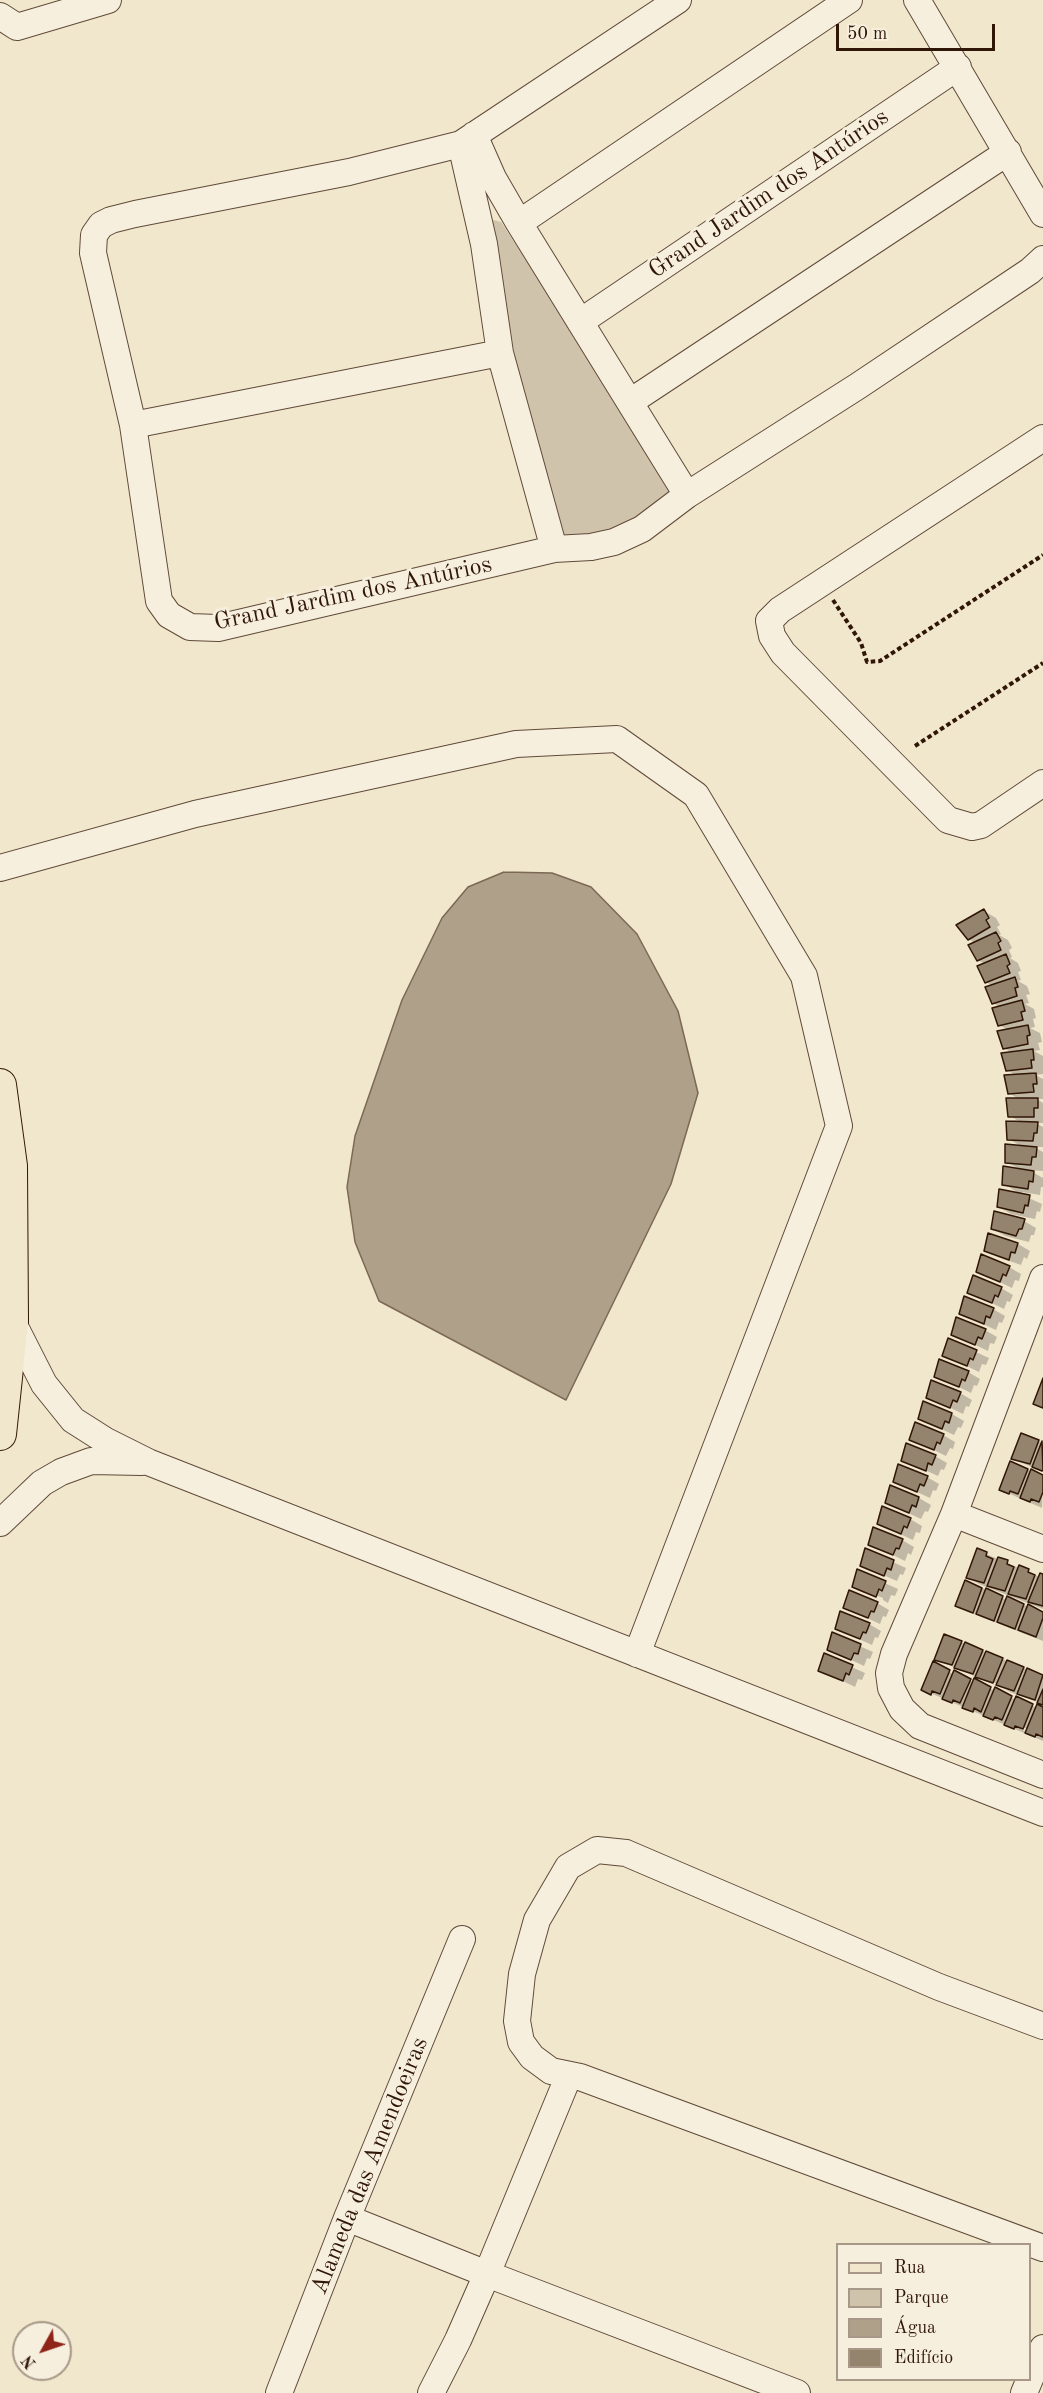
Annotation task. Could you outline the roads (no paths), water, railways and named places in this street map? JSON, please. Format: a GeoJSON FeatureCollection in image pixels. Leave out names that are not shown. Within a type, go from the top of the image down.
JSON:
{"type":"FeatureCollection","features":[{"type":"Feature","properties":{"kind":"main road"},"geometry":{"type":"LineString","coordinates":[[0,1084],[11,1166],[12,1321],[0,1434]]}},
{"type":"Feature","properties":{"kind":"street","name":"Grand Jardim dos Antúrios"},"geometry":{"type":"LineString","coordinates":[[678,0],[467,140],[349,172],[135,214],[101,225],[94,235],[93,253],[133,425],[159,602],[169,615],[190,627],[218,628],[554,549],[591,547],[615,542],[642,529],[687,495],[858,386],[1030,271],[1043,259]]}},
{"type":"Feature","properties":{"kind":"street"},"geometry":{"type":"LineString","coordinates":[[519,223],[849,0]]}},
{"type":"Feature","properties":{"kind":"street"},"geometry":{"type":"LineString","coordinates":[[917,0],[1043,214]]}},
{"type":"Feature","properties":{"kind":"street"},"geometry":{"type":"LineString","coordinates":[[0,16],[17,27],[99,1]]}},
{"type":"Feature","properties":{"kind":"street","name":"Grand Jardim dos Antúrios"},"geometry":{"type":"LineString","coordinates":[[580,322],[958,67]]}},
{"type":"Feature","properties":{"kind":"street"},"geometry":{"type":"LineString","coordinates":[[467,140],[493,178],[687,495]]}},
{"type":"Feature","properties":{"kind":"street"},"geometry":{"type":"LineString","coordinates":[[467,140],[500,353],[554,549]]}},
{"type":"Feature","properties":{"kind":"street"},"geometry":{"type":"LineString","coordinates":[[630,402],[1008,152]]}},
{"type":"Feature","properties":{"kind":"street"},"geometry":{"type":"LineString","coordinates":[[133,425],[500,353]]}},
{"type":"Feature","properties":{"kind":"street"},"geometry":{"type":"LineString","coordinates":[[1043,438],[780,610],[769,621],[772,636],[783,654],[948,820],[972,827],[981,825],[1043,783]]}},
{"type":"Feature","properties":{"kind":"street"},"geometry":{"type":"LineString","coordinates":[[0,868],[195,814],[516,744],[617,739],[696,795],[804,976],[839,1126],[637,1654]]}},
{"type":"Feature","properties":{"kind":"street"},"geometry":{"type":"LineString","coordinates":[[1043,1278],[1037,1312],[894,1654],[889,1673],[891,1688],[902,1709],[921,1726],[1043,1775]]}},
{"type":"Feature","properties":{"kind":"street"},"geometry":{"type":"LineString","coordinates":[[12,1321],[44,1384],[73,1420],[106,1441],[148,1462],[1043,1813]]}},
{"type":"Feature","properties":{"kind":"street"},"geometry":{"type":"LineString","coordinates":[[0,1523],[42,1483],[61,1472],[91,1461],[148,1462]]}},
{"type":"Feature","properties":{"kind":"street"},"geometry":{"type":"LineString","coordinates":[[954,1514],[1043,1549]]}},
{"type":"Feature","properties":{"kind":"street"},"geometry":{"type":"LineString","coordinates":[[1029,2243],[580,2077],[551,2071],[532,2057],[521,2042],[517,2021],[522,1974],[537,1920],[568,1867],[597,1851],[626,1853],[939,1988],[1043,2026]]}},
{"type":"Feature","properties":{"kind":"street","name":"Alameda das Amendoeiras"},"geometry":{"type":"LineString","coordinates":[[279,2393],[347,2218],[462,1939]]}},
{"type":"Feature","properties":{"kind":"street"},"geometry":{"type":"LineString","coordinates":[[431,2393],[458,2340],[487,2274],[568,2075]]}},
{"type":"Feature","properties":{"kind":"street"},"geometry":{"type":"LineString","coordinates":[[347,2218],[797,2393]]}},
{"type":"Feature","properties":{"kind":"street"},"geometry":{"type":"LineString","coordinates":[[1031,2376],[1043,2348]]}},
{"type":"Feature","properties":{"kind":"water"},"geometry":{"type":"Polygon","coordinates":[[[504,872],[552,873],[591,887],[637,934],[678,1011],[698,1093],[671,1184],[566,1400],[379,1301],[355,1242],[347,1187],[355,1136],[402,1000],[442,918],[468,887],[504,872]]]}}]}
